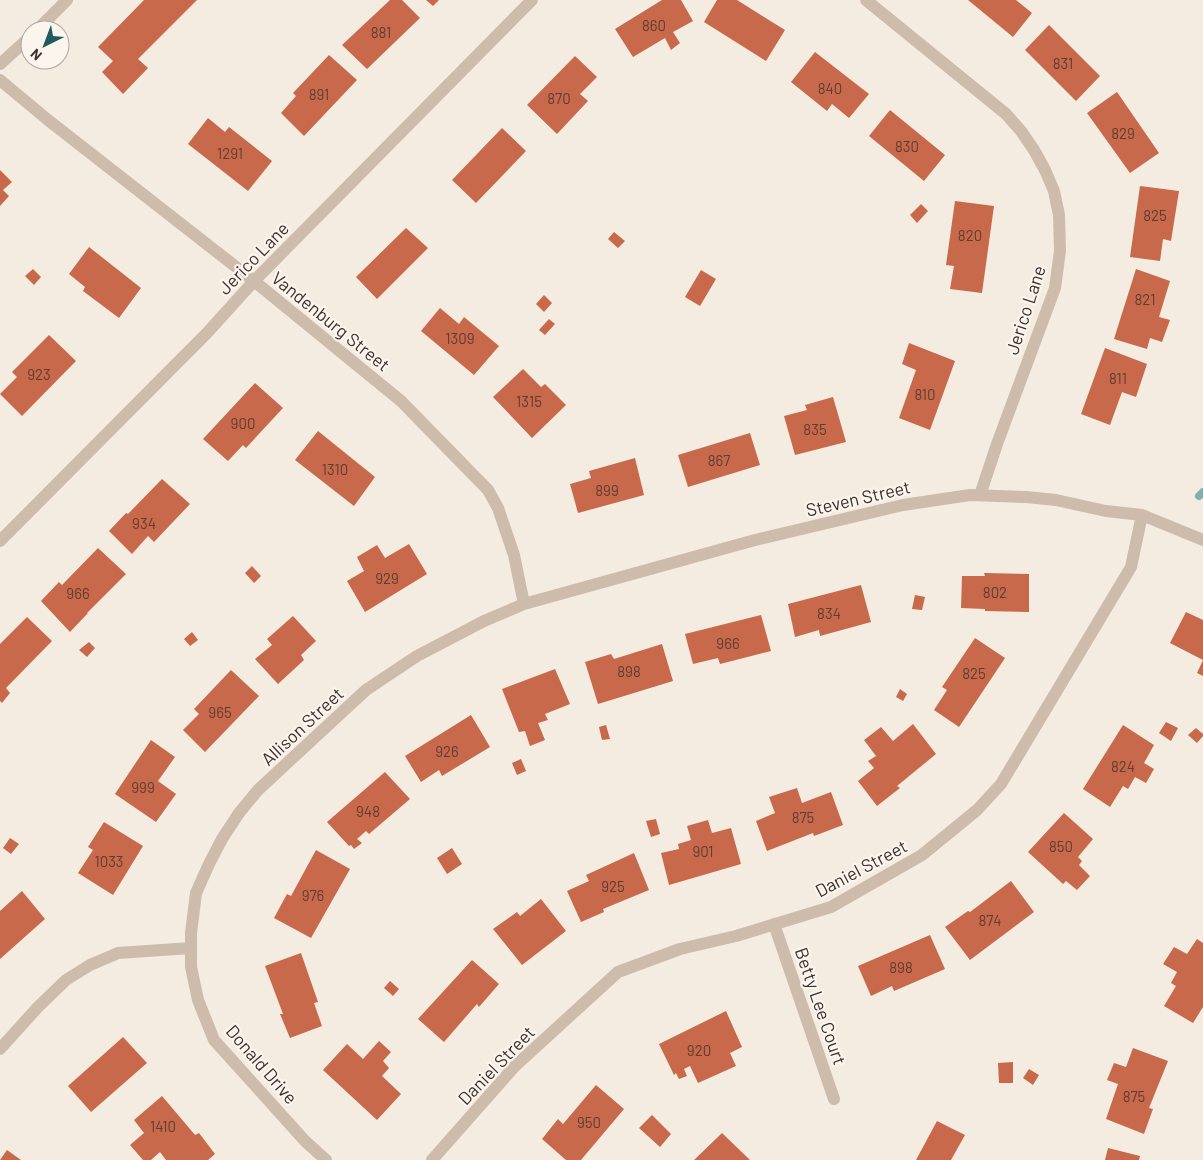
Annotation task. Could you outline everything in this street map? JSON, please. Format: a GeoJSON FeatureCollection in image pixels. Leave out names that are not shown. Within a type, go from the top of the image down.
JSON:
{"type":"FeatureCollection","features":[{"type":"Feature","properties":{"kind":"street"},"geometry":{"type":"LineString","coordinates":[[47,20],[67,0]]}},
{"type":"Feature","properties":{"kind":"street","name":"Jerico Lane"},"geometry":{"type":"LineString","coordinates":[[0,541],[207,333],[254,281],[532,0]]}},
{"type":"Feature","properties":{"kind":"street","name":"Jerico Lane"},"geometry":{"type":"LineString","coordinates":[[866,0],[1006,114],[1034,150],[1054,191],[1059,215],[1060,251],[1054,288],[980,495]]}},
{"type":"Feature","properties":{"kind":"street"},"geometry":{"type":"LineString","coordinates":[[0,64],[20,45]]}},
{"type":"Feature","properties":{"kind":"street","name":"Vandenburg Street"},"geometry":{"type":"LineString","coordinates":[[0,80],[401,400],[488,490],[498,508],[514,555],[524,604]]}},
{"type":"Feature","properties":{"kind":"street","name":"Steven Street"},"geometry":{"type":"LineString","coordinates":[[524,604],[755,540],[820,524],[903,505],[970,495],[1046,499],[1106,511],[1142,515],[1203,540]]}},
{"type":"Feature","properties":{"kind":"street","name":"Daniel Street"},"geometry":{"type":"LineString","coordinates":[[432,1160],[515,1066],[618,972],[680,949],[736,936],[831,906],[922,855],[977,810],[1001,784],[1131,567],[1142,515]]}},
{"type":"Feature","properties":{"kind":"street","name":"Allison Street"},"geometry":{"type":"LineString","coordinates":[[191,948],[196,893],[209,864],[238,812],[258,790],[366,690],[417,656],[484,620],[524,604]]}},
{"type":"Feature","properties":{"kind":"street","name":"Betty Lee Court"},"geometry":{"type":"LineString","coordinates":[[774,924],[834,1099]]}},
{"type":"Feature","properties":{"kind":"street"},"geometry":{"type":"LineString","coordinates":[[0,1049],[38,1007],[66,980],[90,965],[118,953],[191,948]]}},
{"type":"Feature","properties":{"kind":"street","name":"Donald Drive"},"geometry":{"type":"LineString","coordinates":[[191,948],[191,967],[198,1000],[214,1040],[305,1141],[326,1160]]}},
{"type":"Feature","properties":{"kind":"building"},"geometry":{"type":"Polygon","coordinates":[[[144,0],[197,0],[138,59],[148,68],[123,94],[102,72],[113,61],[98,47],[144,0]]]}},
{"type":"Feature","properties":{"kind":"building"},"geometry":{"type":"Polygon","coordinates":[[[390,0],[402,0],[420,18],[367,69],[342,45],[390,0]]]}},
{"type":"Feature","properties":{"kind":"building"},"geometry":{"type":"Polygon","coordinates":[[[426,0],[439,0],[433,6],[426,0]]]}},
{"type":"Feature","properties":{"kind":"building"},"geometry":{"type":"Polygon","coordinates":[[[662,0],[681,0],[693,21],[673,32],[680,43],[671,50],[665,38],[633,57],[615,29],[662,0]]]}},
{"type":"Feature","properties":{"kind":"building"},"geometry":{"type":"Polygon","coordinates":[[[717,0],[737,0],[785,30],[766,61],[704,22],[717,0]]]}},
{"type":"Feature","properties":{"kind":"building"},"geometry":{"type":"Polygon","coordinates":[[[968,0],[1016,0],[1032,13],[1013,37],[968,0]]]}},
{"type":"Feature","properties":{"kind":"building"},"geometry":{"type":"Polygon","coordinates":[[[1049,25],[1100,76],[1076,101],[1025,50],[1049,25]]]}},
{"type":"Feature","properties":{"kind":"building"},"geometry":{"type":"Polygon","coordinates":[[[815,52],[869,94],[849,118],[832,104],[827,111],[791,82],[815,52]]]}},
{"type":"Feature","properties":{"kind":"building"},"geometry":{"type":"Polygon","coordinates":[[[329,55],[357,80],[304,136],[281,113],[296,96],[293,93],[329,55]]]}},
{"type":"Feature","properties":{"kind":"building"},"geometry":{"type":"Polygon","coordinates":[[[575,56],[597,77],[580,94],[588,101],[557,134],[527,105],[575,56]]]}},
{"type":"Feature","properties":{"kind":"building"},"geometry":{"type":"Polygon","coordinates":[[[1117,92],[1159,153],[1130,173],[1087,113],[1117,92]]]}},
{"type":"Feature","properties":{"kind":"building"},"geometry":{"type":"Polygon","coordinates":[[[890,110],[945,155],[924,181],[869,136],[890,110]]]}},
{"type":"Feature","properties":{"kind":"building"},"geometry":{"type":"Polygon","coordinates":[[[208,118],[225,132],[229,127],[272,161],[248,191],[188,144],[208,118]]]}},
{"type":"Feature","properties":{"kind":"building"},"geometry":{"type":"Polygon","coordinates":[[[502,128],[526,151],[476,203],[452,180],[502,128]]]}},
{"type":"Feature","properties":{"kind":"building"},"geometry":{"type":"Polygon","coordinates":[[[0,170],[12,182],[3,190],[9,196],[0,206],[0,170]]]}},
{"type":"Feature","properties":{"kind":"building"},"geometry":{"type":"Polygon","coordinates":[[[1140,186],[1179,191],[1171,241],[1163,239],[1160,261],[1130,257],[1140,186]]]}},
{"type":"Feature","properties":{"kind":"building"},"geometry":{"type":"Polygon","coordinates":[[[955,201],[994,206],[982,293],[950,289],[954,266],[946,265],[955,201]]]}},
{"type":"Feature","properties":{"kind":"building"},"geometry":{"type":"Polygon","coordinates":[[[921,204],[928,211],[917,223],[910,215],[921,204]]]}},
{"type":"Feature","properties":{"kind":"building"},"geometry":{"type":"Polygon","coordinates":[[[406,228],[428,248],[377,299],[356,277],[406,228]]]}},
{"type":"Feature","properties":{"kind":"building"},"geometry":{"type":"Polygon","coordinates":[[[614,232],[625,241],[618,248],[608,239],[614,232]]]}},
{"type":"Feature","properties":{"kind":"building"},"geometry":{"type":"Polygon","coordinates":[[[89,247],[141,288],[119,318],[83,291],[85,287],[69,274],[89,247]]]}},
{"type":"Feature","properties":{"kind":"building"},"geometry":{"type":"Polygon","coordinates":[[[33,269],[41,277],[34,285],[25,276],[33,269]]]}},
{"type":"Feature","properties":{"kind":"building"},"geometry":{"type":"Polygon","coordinates":[[[1136,269],[1170,281],[1159,317],[1170,320],[1162,342],[1150,338],[1147,349],[1114,339],[1136,269]]]}},
{"type":"Feature","properties":{"kind":"building"},"geometry":{"type":"Polygon","coordinates":[[[701,270],[716,279],[700,306],[685,297],[701,270]]]}},
{"type":"Feature","properties":{"kind":"building"},"geometry":{"type":"Polygon","coordinates":[[[544,295],[552,303],[544,312],[536,304],[544,295]]]}},
{"type":"Feature","properties":{"kind":"building"},"geometry":{"type":"Polygon","coordinates":[[[440,308],[459,324],[464,317],[499,346],[474,375],[421,331],[440,308]]]}},
{"type":"Feature","properties":{"kind":"building"},"geometry":{"type":"Polygon","coordinates":[[[549,319],[555,324],[545,335],[539,330],[549,319]]]}},
{"type":"Feature","properties":{"kind":"building"},"geometry":{"type":"Polygon","coordinates":[[[49,335],[76,361],[22,416],[0,394],[17,377],[12,372],[49,335]]]}},
{"type":"Feature","properties":{"kind":"building"},"geometry":{"type":"Polygon","coordinates":[[[909,343],[955,361],[930,430],[899,418],[916,370],[902,364],[909,343]]]}},
{"type":"Feature","properties":{"kind":"building"},"geometry":{"type":"Polygon","coordinates":[[[1105,348],[1147,364],[1136,397],[1122,392],[1110,425],[1081,414],[1105,348]]]}},
{"type":"Feature","properties":{"kind":"building"},"geometry":{"type":"Polygon","coordinates":[[[523,369],[541,387],[545,384],[566,405],[532,438],[493,397],[523,369]]]}},
{"type":"Feature","properties":{"kind":"building"},"geometry":{"type":"Polygon","coordinates":[[[255,383],[283,408],[246,448],[243,445],[228,461],[203,439],[255,383]]]}},
{"type":"Feature","properties":{"kind":"building"},"geometry":{"type":"Polygon","coordinates":[[[833,397],[846,442],[795,455],[784,416],[807,410],[805,405],[833,397]]]}},
{"type":"Feature","properties":{"kind":"building"},"geometry":{"type":"Polygon","coordinates":[[[318,431],[375,477],[354,506],[295,460],[318,431]]]}},
{"type":"Feature","properties":{"kind":"building"},"geometry":{"type":"Polygon","coordinates":[[[750,433],[760,465],[688,487],[678,455],[750,433]]]}},
{"type":"Feature","properties":{"kind":"building"},"geometry":{"type":"Polygon","coordinates":[[[635,458],[644,495],[578,513],[570,484],[591,478],[589,471],[635,458]]]}},
{"type":"Feature","properties":{"kind":"building"},"geometry":{"type":"Polygon","coordinates":[[[162,479],[190,504],[154,542],[148,536],[132,554],[109,531],[162,479]]]}},
{"type":"Feature","properties":{"kind":"building"},"geometry":{"type":"Polygon","coordinates":[[[409,544],[427,574],[365,612],[347,581],[364,571],[357,557],[377,545],[385,558],[409,544]]]}},
{"type":"Feature","properties":{"kind":"building"},"geometry":{"type":"Polygon","coordinates":[[[98,548],[126,574],[70,632],[41,601],[59,582],[62,585],[98,548]]]}},
{"type":"Feature","properties":{"kind":"building"},"geometry":{"type":"Polygon","coordinates":[[[252,566],[261,576],[254,583],[245,573],[252,566]]]}},
{"type":"Feature","properties":{"kind":"building"},"geometry":{"type":"Polygon","coordinates":[[[984,573],[1029,574],[1029,612],[985,611],[985,609],[961,608],[962,576],[985,576],[984,573]]]}},
{"type":"Feature","properties":{"kind":"building"},"geometry":{"type":"Polygon","coordinates":[[[861,585],[871,622],[820,636],[819,630],[795,637],[788,604],[861,585]]]}},
{"type":"Feature","properties":{"kind":"building"},"geometry":{"type":"Polygon","coordinates":[[[915,595],[925,597],[922,610],[912,609],[915,595]]]}},
{"type":"Feature","properties":{"kind":"building"},"geometry":{"type":"Polygon","coordinates":[[[1186,612],[1203,620],[1203,660],[1170,643],[1186,612]]]}},
{"type":"Feature","properties":{"kind":"building"},"geometry":{"type":"Polygon","coordinates":[[[761,615],[771,651],[720,664],[718,658],[693,664],[685,634],[761,615]]]}},
{"type":"Feature","properties":{"kind":"building"},"geometry":{"type":"Polygon","coordinates":[[[293,616],[316,641],[301,655],[304,660],[278,684],[255,659],[272,645],[267,639],[293,616]]]}},
{"type":"Feature","properties":{"kind":"building"},"geometry":{"type":"Polygon","coordinates":[[[27,617],[52,641],[6,688],[10,693],[2,703],[0,701],[0,644],[27,617]]]}},
{"type":"Feature","properties":{"kind":"building"},"geometry":{"type":"Polygon","coordinates":[[[192,632],[198,640],[190,646],[184,639],[192,632]]]}},
{"type":"Feature","properties":{"kind":"building"},"geometry":{"type":"Polygon","coordinates":[[[975,638],[1005,658],[959,727],[934,710],[947,690],[942,687],[975,638]]]}},
{"type":"Feature","properties":{"kind":"building"},"geometry":{"type":"Polygon","coordinates":[[[89,642],[95,648],[87,657],[79,650],[89,642]]]}},
{"type":"Feature","properties":{"kind":"building"},"geometry":{"type":"Polygon","coordinates":[[[662,644],[673,681],[598,704],[585,662],[611,654],[614,659],[662,644]]]}},
{"type":"Feature","properties":{"kind":"building"},"geometry":{"type":"Polygon","coordinates":[[[1203,660],[1203,676],[1197,673],[1203,660]]]}},
{"type":"Feature","properties":{"kind":"building"},"geometry":{"type":"Polygon","coordinates":[[[555,669],[570,704],[545,714],[548,720],[538,723],[545,740],[530,746],[525,731],[519,732],[502,689],[555,669]]]}},
{"type":"Feature","properties":{"kind":"building"},"geometry":{"type":"Polygon","coordinates":[[[231,670],[259,696],[205,752],[183,730],[199,714],[194,709],[231,670]]]}},
{"type":"Feature","properties":{"kind":"building"},"geometry":{"type":"Polygon","coordinates":[[[900,689],[907,694],[903,701],[896,697],[900,689]]]}},
{"type":"Feature","properties":{"kind":"building"},"geometry":{"type":"Polygon","coordinates":[[[471,715],[490,747],[442,776],[439,770],[421,782],[405,756],[471,715]]]}},
{"type":"Feature","properties":{"kind":"building"},"geometry":{"type":"Polygon","coordinates":[[[1166,722],[1178,728],[1171,741],[1159,733],[1166,722]]]}},
{"type":"Feature","properties":{"kind":"building"},"geometry":{"type":"Polygon","coordinates":[[[913,724],[936,754],[897,786],[900,788],[877,806],[858,781],[874,768],[868,761],[876,756],[864,740],[881,727],[893,741],[913,724]]]}},
{"type":"Feature","properties":{"kind":"building"},"geometry":{"type":"Polygon","coordinates":[[[606,725],[610,739],[602,740],[599,727],[606,725]]]}},
{"type":"Feature","properties":{"kind":"building"},"geometry":{"type":"Polygon","coordinates":[[[1123,725],[1154,745],[1144,763],[1154,769],[1146,783],[1135,777],[1128,789],[1123,786],[1110,807],[1083,789],[1123,725]]]}},
{"type":"Feature","properties":{"kind":"building"},"geometry":{"type":"Polygon","coordinates":[[[1196,728],[1203,734],[1197,743],[1188,735],[1196,728]]]}},
{"type":"Feature","properties":{"kind":"building"},"geometry":{"type":"Polygon","coordinates":[[[151,740],[175,757],[158,781],[176,794],[156,822],[115,794],[151,740]]]}},
{"type":"Feature","properties":{"kind":"building"},"geometry":{"type":"Polygon","coordinates":[[[521,759],[526,771],[517,775],[512,763],[521,759]]]}},
{"type":"Feature","properties":{"kind":"building"},"geometry":{"type":"Polygon","coordinates":[[[385,772],[410,799],[369,834],[366,831],[357,839],[362,843],[354,849],[327,822],[385,772]]]}},
{"type":"Feature","properties":{"kind":"building"},"geometry":{"type":"Polygon","coordinates":[[[797,788],[802,803],[831,792],[843,825],[814,836],[813,833],[767,851],[756,821],[775,813],[769,797],[797,788]]]}},
{"type":"Feature","properties":{"kind":"building"},"geometry":{"type":"Polygon","coordinates":[[[1064,813],[1093,839],[1078,857],[1082,861],[1079,865],[1090,876],[1077,890],[1066,881],[1063,884],[1028,852],[1064,813]]]}},
{"type":"Feature","properties":{"kind":"building"},"geometry":{"type":"Polygon","coordinates":[[[656,819],[660,834],[651,837],[646,821],[656,819]]]}},
{"type":"Feature","properties":{"kind":"building"},"geometry":{"type":"Polygon","coordinates":[[[708,820],[712,833],[731,828],[741,864],[669,885],[661,853],[679,849],[678,844],[691,840],[687,826],[708,820]]]}},
{"type":"Feature","properties":{"kind":"building"},"geometry":{"type":"Polygon","coordinates":[[[104,822],[143,846],[113,895],[78,873],[93,850],[88,847],[104,822]]]}},
{"type":"Feature","properties":{"kind":"building"},"geometry":{"type":"Polygon","coordinates":[[[10,838],[19,844],[11,854],[3,848],[10,838]]]}},
{"type":"Feature","properties":{"kind":"building"},"geometry":{"type":"Polygon","coordinates":[[[452,848],[462,864],[447,874],[437,858],[452,848]]]}},
{"type":"Feature","properties":{"kind":"building"},"geometry":{"type":"Polygon","coordinates":[[[316,850],[350,869],[311,938],[274,918],[287,894],[291,896],[316,850]]]}},
{"type":"Feature","properties":{"kind":"building"},"geometry":{"type":"Polygon","coordinates":[[[634,853],[649,890],[603,909],[604,912],[581,922],[567,891],[589,881],[586,875],[634,853]]]}},
{"type":"Feature","properties":{"kind":"building"},"geometry":{"type":"Polygon","coordinates":[[[1011,881],[1034,912],[970,960],[945,927],[968,911],[970,912],[1011,881]]]}},
{"type":"Feature","properties":{"kind":"building"},"geometry":{"type":"Polygon","coordinates":[[[22,891],[45,919],[0,959],[0,911],[22,891]]]}},
{"type":"Feature","properties":{"kind":"building"},"geometry":{"type":"Polygon","coordinates":[[[541,899],[566,931],[522,965],[493,929],[517,912],[520,916],[541,899]]]}},
{"type":"Feature","properties":{"kind":"building"},"geometry":{"type":"Polygon","coordinates":[[[930,935],[945,969],[894,991],[892,986],[871,996],[858,966],[930,935]]]}},
{"type":"Feature","properties":{"kind":"building"},"geometry":{"type":"Polygon","coordinates":[[[1197,939],[1203,943],[1203,1007],[1193,1023],[1164,1006],[1176,986],[1171,983],[1177,972],[1163,964],[1174,947],[1187,954],[1197,939]]]}},
{"type":"Feature","properties":{"kind":"building"},"geometry":{"type":"Polygon","coordinates":[[[301,953],[318,1002],[314,1003],[322,1026],[290,1038],[280,1014],[283,1014],[265,966],[301,953]]]}},
{"type":"Feature","properties":{"kind":"building"},"geometry":{"type":"Polygon","coordinates":[[[472,960],[499,984],[479,1007],[477,1004],[444,1042],[418,1019],[472,960]]]}},
{"type":"Feature","properties":{"kind":"building"},"geometry":{"type":"Polygon","coordinates":[[[390,981],[399,989],[393,996],[384,988],[390,981]]]}},
{"type":"Feature","properties":{"kind":"building"},"geometry":{"type":"Polygon","coordinates":[[[726,1011],[742,1047],[730,1053],[736,1066],[698,1083],[690,1066],[684,1069],[687,1076],[679,1079],[676,1073],[674,1075],[659,1044],[726,1011]]]}},
{"type":"Feature","properties":{"kind":"building"},"geometry":{"type":"Polygon","coordinates":[[[123,1037],[147,1063],[91,1112],[68,1086],[123,1037]]]}},
{"type":"Feature","properties":{"kind":"building"},"geometry":{"type":"Polygon","coordinates":[[[379,1041],[391,1052],[383,1061],[389,1068],[382,1076],[401,1094],[377,1120],[323,1070],[347,1044],[363,1059],[379,1041]]]}},
{"type":"Feature","properties":{"kind":"building"},"geometry":{"type":"Polygon","coordinates":[[[1133,1048],[1168,1061],[1149,1108],[1153,1109],[1144,1134],[1106,1119],[1118,1084],[1107,1080],[1114,1063],[1126,1067],[1133,1048]]]}},
{"type":"Feature","properties":{"kind":"building"},"geometry":{"type":"Polygon","coordinates":[[[1013,1062],[1013,1083],[999,1083],[998,1063],[1013,1062]]]}},
{"type":"Feature","properties":{"kind":"building"},"geometry":{"type":"Polygon","coordinates":[[[1029,1069],[1039,1075],[1033,1085],[1023,1078],[1029,1069]]]}},
{"type":"Feature","properties":{"kind":"building"},"geometry":{"type":"Polygon","coordinates":[[[596,1085],[624,1109],[581,1160],[566,1160],[542,1139],[558,1119],[563,1124],[596,1085]]]}},
{"type":"Feature","properties":{"kind":"building"},"geometry":{"type":"Polygon","coordinates":[[[162,1096],[195,1135],[199,1133],[215,1154],[208,1160],[166,1160],[160,1152],[151,1160],[143,1160],[130,1145],[144,1133],[134,1120],[162,1096]]]}},
{"type":"Feature","properties":{"kind":"building"},"geometry":{"type":"Polygon","coordinates":[[[652,1115],[671,1134],[660,1147],[639,1128],[652,1115]]]}},
{"type":"Feature","properties":{"kind":"building"},"geometry":{"type":"Polygon","coordinates":[[[937,1121],[965,1135],[951,1160],[916,1160],[937,1121]]]}},
{"type":"Feature","properties":{"kind":"building"},"geometry":{"type":"Polygon","coordinates":[[[722,1133],[750,1160],[694,1160],[722,1133]]]}},
{"type":"Feature","properties":{"kind":"building"},"geometry":{"type":"Polygon","coordinates":[[[1108,1148],[1140,1156],[1139,1160],[1105,1160],[1108,1148]]]}},
{"type":"Feature","properties":{"kind":"building"},"geometry":{"type":"Polygon","coordinates":[[[7,1150],[21,1160],[0,1160],[7,1150]]]}},
{"type":"Feature","properties":{"kind":"waterway"},"geometry":{"type":"LineString","coordinates":[[1199,496],[1203,492]]}}]}
